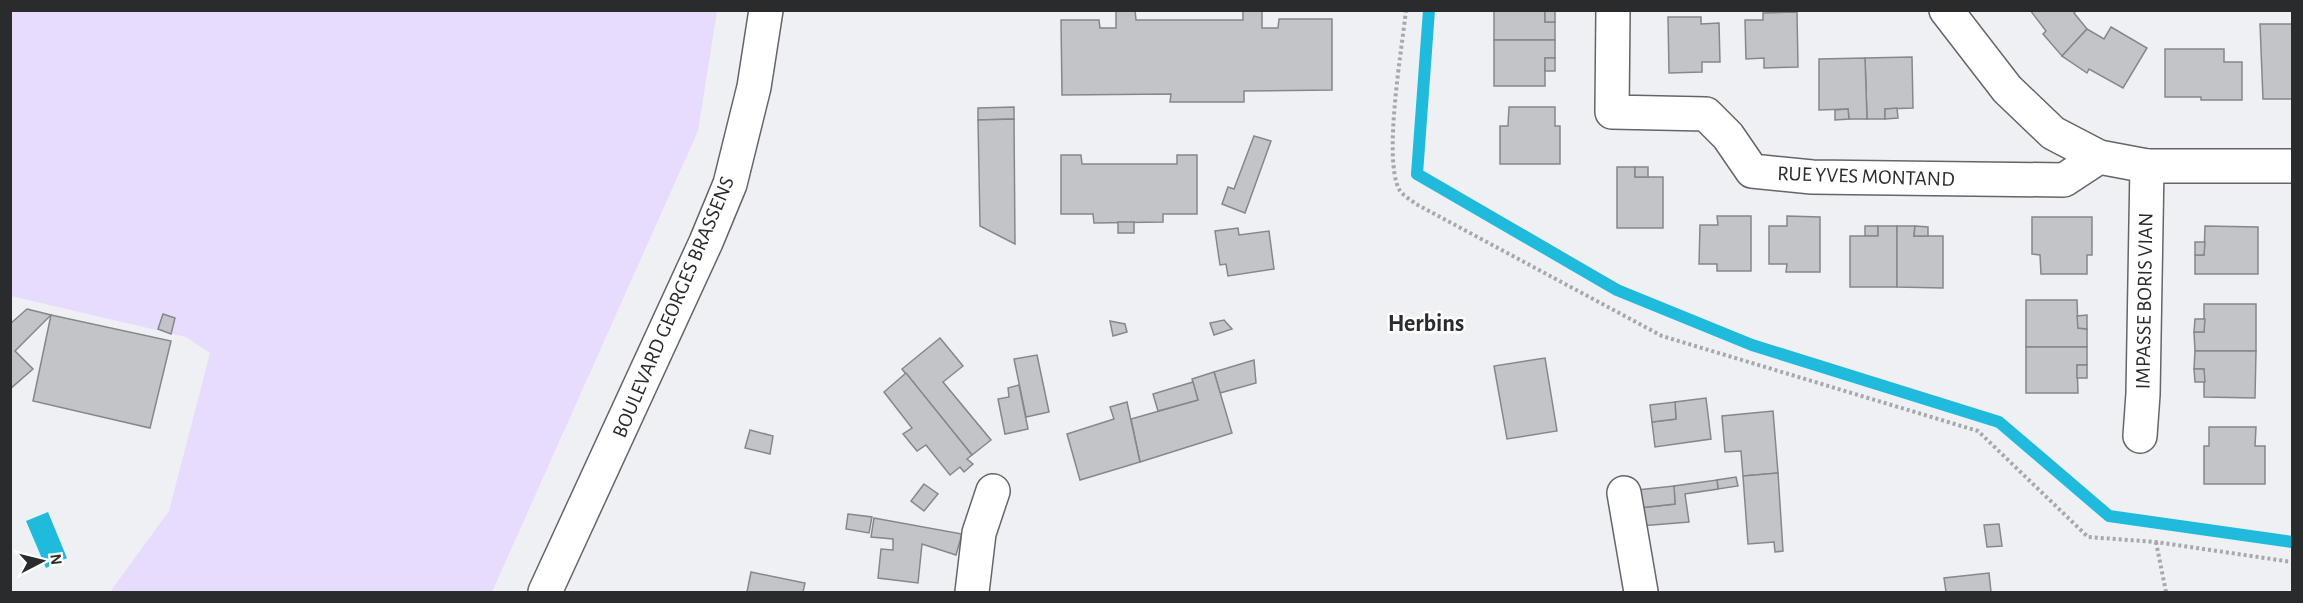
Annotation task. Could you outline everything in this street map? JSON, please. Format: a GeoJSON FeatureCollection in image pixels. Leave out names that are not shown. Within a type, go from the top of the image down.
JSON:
{"type":"FeatureCollection","features":[{"type":"Feature","properties":{"kind":"street","name":"BOULEVARD GEORGES BRASSENS"},"geometry":{"type":"LineString","coordinates":[[545,592],[692,273],[730,184],[754,87],[766,10]]}},
{"type":"Feature","properties":{"kind":"street","name":"RUE YVES MONTAND"},"geometry":{"type":"LineString","coordinates":[[1613,10],[1612,112],[1706,114],[1728,136],[1752,171],[1812,177],[2064,180],[2099,156]]}},
{"type":"Feature","properties":{"kind":"street"},"geometry":{"type":"LineString","coordinates":[[1946,10],[2007,88],[2053,133],[2099,156],[2147,166],[2292,166]]}},
{"type":"Feature","properties":{"kind":"street","name":"IMPASSE BORIS VIAN"},"geometry":{"type":"LineString","coordinates":[[2140,436],[2143,394],[2147,166]]}},
{"type":"Feature","properties":{"kind":"street"},"geometry":{"type":"LineString","coordinates":[[972,592],[979,533],[993,491]]}},
{"type":"Feature","properties":{"kind":"street"},"geometry":{"type":"LineString","coordinates":[[1624,493],[1641,592]]}},
{"type":"Feature","properties":{"kind":"path"},"geometry":{"type":"LineString","coordinates":[[1406,10],[1393,138],[1393,169],[1400,190],[1416,204],[1662,336],[1978,431],[2088,537],[2156,542],[2292,562]]}},
{"type":"Feature","properties":{"kind":"path"},"geometry":{"type":"LineString","coordinates":[[2156,542],[2166,592]]}},
{"type":"Feature","properties":{"kind":"shaded area"},"geometry":{"type":"Polygon","coordinates":[[[11,11],[717,11],[698,131],[492,592],[110,592],[169,511],[210,353],[186,337],[11,296],[11,11]]]}},
{"type":"Feature","properties":{"kind":"water"},"geometry":{"type":"Polygon","coordinates":[[[48,512],[67,558],[46,568],[26,521],[48,512]]]}},
{"type":"Feature","properties":{"kind":"building"},"geometry":{"type":"Polygon","coordinates":[[[1116,10],[1135,10],[1136,20],[1243,20],[1243,10],[1262,10],[1262,28],[1278,28],[1279,19],[1332,19],[1332,90],[1244,91],[1244,102],[1170,102],[1171,94],[1062,95],[1061,20],[1099,20],[1100,28],[1116,28],[1116,10]]]}},
{"type":"Feature","properties":{"kind":"building"},"geometry":{"type":"Polygon","coordinates":[[[1494,10],[1545,10],[1545,22],[1555,22],[1555,40],[1494,40],[1494,10]]]}},
{"type":"Feature","properties":{"kind":"building"},"geometry":{"type":"Polygon","coordinates":[[[1545,10],[1555,10],[1555,22],[1545,22],[1545,10]]]}},
{"type":"Feature","properties":{"kind":"building"},"geometry":{"type":"Polygon","coordinates":[[[2030,10],[2077,10],[2074,13],[2087,29],[2062,56],[2043,34],[2046,31],[2030,10]]]}},
{"type":"Feature","properties":{"kind":"building"},"geometry":{"type":"Polygon","coordinates":[[[1797,12],[1798,67],[1764,68],[1764,58],[1746,59],[1745,20],[1763,20],[1763,13],[1797,12]]]}},
{"type":"Feature","properties":{"kind":"building"},"geometry":{"type":"Polygon","coordinates":[[[1668,17],[1701,17],[1701,24],[1719,23],[1720,62],[1702,62],[1702,72],[1669,73],[1668,17]]]}},
{"type":"Feature","properties":{"kind":"building"},"geometry":{"type":"Polygon","coordinates":[[[2260,24],[2292,24],[2292,99],[2263,99],[2260,24]]]}},
{"type":"Feature","properties":{"kind":"building"},"geometry":{"type":"Polygon","coordinates":[[[2111,27],[2147,48],[2123,88],[2089,69],[2087,73],[2062,56],[2087,29],[2104,39],[2111,27]]]}},
{"type":"Feature","properties":{"kind":"building"},"geometry":{"type":"Polygon","coordinates":[[[1494,40],[1555,40],[1555,58],[1545,58],[1545,86],[1494,86],[1494,40]]]}},
{"type":"Feature","properties":{"kind":"building"},"geometry":{"type":"Polygon","coordinates":[[[2165,49],[2224,49],[2224,62],[2242,62],[2242,100],[2165,97],[2165,49]]]}},
{"type":"Feature","properties":{"kind":"building"},"geometry":{"type":"Polygon","coordinates":[[[1912,57],[1913,108],[1885,109],[1885,119],[1867,119],[1865,58],[1912,57]]]}},
{"type":"Feature","properties":{"kind":"building"},"geometry":{"type":"Polygon","coordinates":[[[1545,58],[1555,58],[1555,71],[1545,71],[1545,58]]]}},
{"type":"Feature","properties":{"kind":"building"},"geometry":{"type":"Polygon","coordinates":[[[1865,58],[1867,119],[1849,119],[1848,109],[1819,110],[1819,59],[1865,58]]]}},
{"type":"Feature","properties":{"kind":"building"},"geometry":{"type":"Polygon","coordinates":[[[1014,107],[1014,119],[978,120],[978,108],[1014,107]]]}},
{"type":"Feature","properties":{"kind":"building"},"geometry":{"type":"Polygon","coordinates":[[[1509,107],[1555,107],[1555,126],[1560,126],[1560,164],[1500,164],[1500,126],[1508,126],[1509,107]]]}},
{"type":"Feature","properties":{"kind":"building"},"geometry":{"type":"Polygon","coordinates":[[[1897,108],[1898,118],[1885,119],[1885,109],[1897,108]]]}},
{"type":"Feature","properties":{"kind":"building"},"geometry":{"type":"Polygon","coordinates":[[[1848,109],[1849,119],[1835,120],[1835,110],[1848,109]]]}},
{"type":"Feature","properties":{"kind":"building"},"geometry":{"type":"Polygon","coordinates":[[[1014,119],[1015,244],[980,226],[978,120],[1014,119]]]}},
{"type":"Feature","properties":{"kind":"building"},"geometry":{"type":"Polygon","coordinates":[[[1254,136],[1271,141],[1245,213],[1222,204],[1228,187],[1234,189],[1254,136]]]}},
{"type":"Feature","properties":{"kind":"building"},"geometry":{"type":"Polygon","coordinates":[[[1061,155],[1081,155],[1082,164],[1177,164],[1177,155],[1197,155],[1197,214],[1163,214],[1163,222],[1094,223],[1093,214],[1061,214],[1061,155]]]}},
{"type":"Feature","properties":{"kind":"building"},"geometry":{"type":"Polygon","coordinates":[[[1617,167],[1635,167],[1635,177],[1663,177],[1663,228],[1617,228],[1617,167]]]}},
{"type":"Feature","properties":{"kind":"building"},"geometry":{"type":"Polygon","coordinates":[[[1635,167],[1648,167],[1648,177],[1635,177],[1635,167]]]}},
{"type":"Feature","properties":{"kind":"building"},"geometry":{"type":"Polygon","coordinates":[[[1717,216],[1751,216],[1751,271],[1717,271],[1717,264],[1699,264],[1700,225],[1718,225],[1717,216]]]}},
{"type":"Feature","properties":{"kind":"building"},"geometry":{"type":"Polygon","coordinates":[[[1787,216],[1820,217],[1820,272],[1786,272],[1787,264],[1769,264],[1769,226],[1787,226],[1787,216]]]}},
{"type":"Feature","properties":{"kind":"building"},"geometry":{"type":"Polygon","coordinates":[[[2032,217],[2092,217],[2092,255],[2087,255],[2087,274],[2041,274],[2040,255],[2032,254],[2032,217]]]}},
{"type":"Feature","properties":{"kind":"building"},"geometry":{"type":"Polygon","coordinates":[[[1118,222],[1134,222],[1134,233],[1118,233],[1118,222]]]}},
{"type":"Feature","properties":{"kind":"building"},"geometry":{"type":"Polygon","coordinates":[[[1865,226],[1878,226],[1878,236],[1865,236],[1865,226]]]}},
{"type":"Feature","properties":{"kind":"building"},"geometry":{"type":"Polygon","coordinates":[[[1878,226],[1897,226],[1897,287],[1850,287],[1850,236],[1878,236],[1878,226]]]}},
{"type":"Feature","properties":{"kind":"building"},"geometry":{"type":"Polygon","coordinates":[[[1897,226],[1915,226],[1914,236],[1943,236],[1943,288],[1897,287],[1897,226]]]}},
{"type":"Feature","properties":{"kind":"building"},"geometry":{"type":"Polygon","coordinates":[[[1915,226],[1928,227],[1928,236],[1914,236],[1915,226]]]}},
{"type":"Feature","properties":{"kind":"building"},"geometry":{"type":"Polygon","coordinates":[[[2205,226],[2258,227],[2258,274],[2195,274],[2195,255],[2204,255],[2205,226]]]}},
{"type":"Feature","properties":{"kind":"building"},"geometry":{"type":"Polygon","coordinates":[[[1238,228],[1239,235],[1269,231],[1274,269],[1228,276],[1226,264],[1220,265],[1215,231],[1238,228]]]}},
{"type":"Feature","properties":{"kind":"building"},"geometry":{"type":"Polygon","coordinates":[[[2195,242],[2205,242],[2204,255],[2195,255],[2195,242]]]}},
{"type":"Feature","properties":{"kind":"building"},"geometry":{"type":"Polygon","coordinates":[[[2026,300],[2077,300],[2078,328],[2087,329],[2087,347],[2026,347],[2026,300]]]}},
{"type":"Feature","properties":{"kind":"building"},"geometry":{"type":"Polygon","coordinates":[[[2204,304],[2256,304],[2256,351],[2195,351],[2194,332],[2204,332],[2204,304]]]}},
{"type":"Feature","properties":{"kind":"building"},"geometry":{"type":"Polygon","coordinates":[[[27,309],[51,315],[15,351],[33,369],[10,389],[10,324],[27,309]]]}},
{"type":"Feature","properties":{"kind":"building"},"geometry":{"type":"Polygon","coordinates":[[[163,314],[175,318],[171,334],[158,329],[163,314]]]}},
{"type":"Feature","properties":{"kind":"building"},"geometry":{"type":"Polygon","coordinates":[[[51,315],[171,341],[150,428],[33,401],[51,315]]]}},
{"type":"Feature","properties":{"kind":"building"},"geometry":{"type":"Polygon","coordinates":[[[2087,315],[2087,329],[2078,328],[2077,316],[2087,315]]]}},
{"type":"Feature","properties":{"kind":"building"},"geometry":{"type":"Polygon","coordinates":[[[2195,319],[2205,319],[2204,332],[2194,332],[2195,319]]]}},
{"type":"Feature","properties":{"kind":"building"},"geometry":{"type":"Polygon","coordinates":[[[1224,320],[1232,329],[1214,335],[1210,323],[1224,320]]]}},
{"type":"Feature","properties":{"kind":"building"},"geometry":{"type":"Polygon","coordinates":[[[1110,321],[1125,324],[1127,332],[1113,336],[1110,321]]]}},
{"type":"Feature","properties":{"kind":"building"},"geometry":{"type":"Polygon","coordinates":[[[940,338],[963,366],[943,382],[991,440],[972,455],[902,369],[940,338]]]}},
{"type":"Feature","properties":{"kind":"building"},"geometry":{"type":"Polygon","coordinates":[[[2026,347],[2087,347],[2087,365],[2077,365],[2078,393],[2026,393],[2026,347]]]}},
{"type":"Feature","properties":{"kind":"building"},"geometry":{"type":"Polygon","coordinates":[[[2195,351],[2256,351],[2255,398],[2204,397],[2204,369],[2194,369],[2195,351]]]}},
{"type":"Feature","properties":{"kind":"building"},"geometry":{"type":"Polygon","coordinates":[[[1037,355],[1049,412],[1026,417],[1014,359],[1037,355]]]}},
{"type":"Feature","properties":{"kind":"building"},"geometry":{"type":"Polygon","coordinates":[[[1545,358],[1557,431],[1507,439],[1494,366],[1545,358]]]}},
{"type":"Feature","properties":{"kind":"building"},"geometry":{"type":"Polygon","coordinates":[[[1254,360],[1256,383],[1220,393],[1214,372],[1254,360]]]}},
{"type":"Feature","properties":{"kind":"building"},"geometry":{"type":"Polygon","coordinates":[[[2077,365],[2087,365],[2087,378],[2077,378],[2077,365]]]}},
{"type":"Feature","properties":{"kind":"building"},"geometry":{"type":"Polygon","coordinates":[[[2194,369],[2204,369],[2205,382],[2195,382],[2194,369]]]}},
{"type":"Feature","properties":{"kind":"building"},"geometry":{"type":"Polygon","coordinates":[[[1214,372],[1232,433],[1140,462],[1131,419],[1198,400],[1192,379],[1214,372]]]}},
{"type":"Feature","properties":{"kind":"building"},"geometry":{"type":"Polygon","coordinates":[[[906,373],[972,455],[967,459],[973,464],[964,472],[960,467],[950,475],[926,445],[917,451],[903,434],[912,428],[884,392],[906,373]]]}},
{"type":"Feature","properties":{"kind":"building"},"geometry":{"type":"Polygon","coordinates":[[[1193,382],[1198,400],[1158,411],[1153,394],[1193,382]]]}},
{"type":"Feature","properties":{"kind":"building"},"geometry":{"type":"Polygon","coordinates":[[[1019,385],[1028,429],[1005,434],[998,399],[1009,397],[1008,388],[1019,385]]]}},
{"type":"Feature","properties":{"kind":"building"},"geometry":{"type":"Polygon","coordinates":[[[1706,398],[1711,439],[1655,447],[1652,422],[1676,419],[1675,402],[1706,398]]]}},
{"type":"Feature","properties":{"kind":"building"},"geometry":{"type":"Polygon","coordinates":[[[1127,402],[1140,462],[1080,480],[1067,434],[1114,419],[1110,407],[1127,402]]]}},
{"type":"Feature","properties":{"kind":"building"},"geometry":{"type":"Polygon","coordinates":[[[1675,402],[1676,419],[1652,422],[1650,405],[1675,402]]]}},
{"type":"Feature","properties":{"kind":"building"},"geometry":{"type":"Polygon","coordinates":[[[1773,411],[1778,473],[1743,476],[1741,451],[1725,452],[1722,416],[1773,411]]]}},
{"type":"Feature","properties":{"kind":"building"},"geometry":{"type":"Polygon","coordinates":[[[2209,427],[2256,427],[2255,446],[2265,446],[2265,484],[2204,484],[2204,446],[2209,446],[2209,427]]]}},
{"type":"Feature","properties":{"kind":"building"},"geometry":{"type":"Polygon","coordinates":[[[750,430],[773,436],[770,454],[745,448],[750,430]]]}},
{"type":"Feature","properties":{"kind":"building"},"geometry":{"type":"Polygon","coordinates":[[[1778,473],[1783,551],[1775,552],[1774,542],[1748,544],[1743,476],[1778,473]]]}},
{"type":"Feature","properties":{"kind":"building"},"geometry":{"type":"Polygon","coordinates":[[[1736,477],[1738,486],[1718,489],[1717,480],[1736,477]]]}},
{"type":"Feature","properties":{"kind":"building"},"geometry":{"type":"Polygon","coordinates":[[[1717,480],[1718,489],[1685,494],[1689,522],[1640,526],[1639,508],[1675,504],[1674,486],[1717,480]]]}},
{"type":"Feature","properties":{"kind":"building"},"geometry":{"type":"Polygon","coordinates":[[[924,484],[938,494],[924,511],[911,501],[924,484]]]}},
{"type":"Feature","properties":{"kind":"building"},"geometry":{"type":"Polygon","coordinates":[[[1674,486],[1675,504],[1639,508],[1637,490],[1674,486]]]}},
{"type":"Feature","properties":{"kind":"building"},"geometry":{"type":"Polygon","coordinates":[[[848,514],[872,517],[869,533],[846,529],[848,514]]]}},
{"type":"Feature","properties":{"kind":"building"},"geometry":{"type":"Polygon","coordinates":[[[874,518],[962,534],[956,555],[922,544],[918,583],[878,578],[881,549],[893,550],[893,539],[871,537],[874,518]]]}},
{"type":"Feature","properties":{"kind":"building"},"geometry":{"type":"Polygon","coordinates":[[[1999,524],[2002,546],[1987,547],[1984,525],[1999,524]]]}},
{"type":"Feature","properties":{"kind":"building"},"geometry":{"type":"Polygon","coordinates":[[[751,572],[805,583],[803,592],[747,592],[751,572]]]}},
{"type":"Feature","properties":{"kind":"building"},"geometry":{"type":"Polygon","coordinates":[[[1989,573],[1991,592],[1946,592],[1944,578],[1989,573]]]}},
{"type":"Feature","properties":{"kind":"waterway"},"geometry":{"type":"LineString","coordinates":[[1429,10],[1417,174],[1617,290],[1752,345],[1999,422],[2109,516],[2292,542]]}},
{"type":"Feature","properties":{"kind":"district","name":"Herbins"},"geometry":{"type":"Point","coordinates":[1426,323]}}]}
